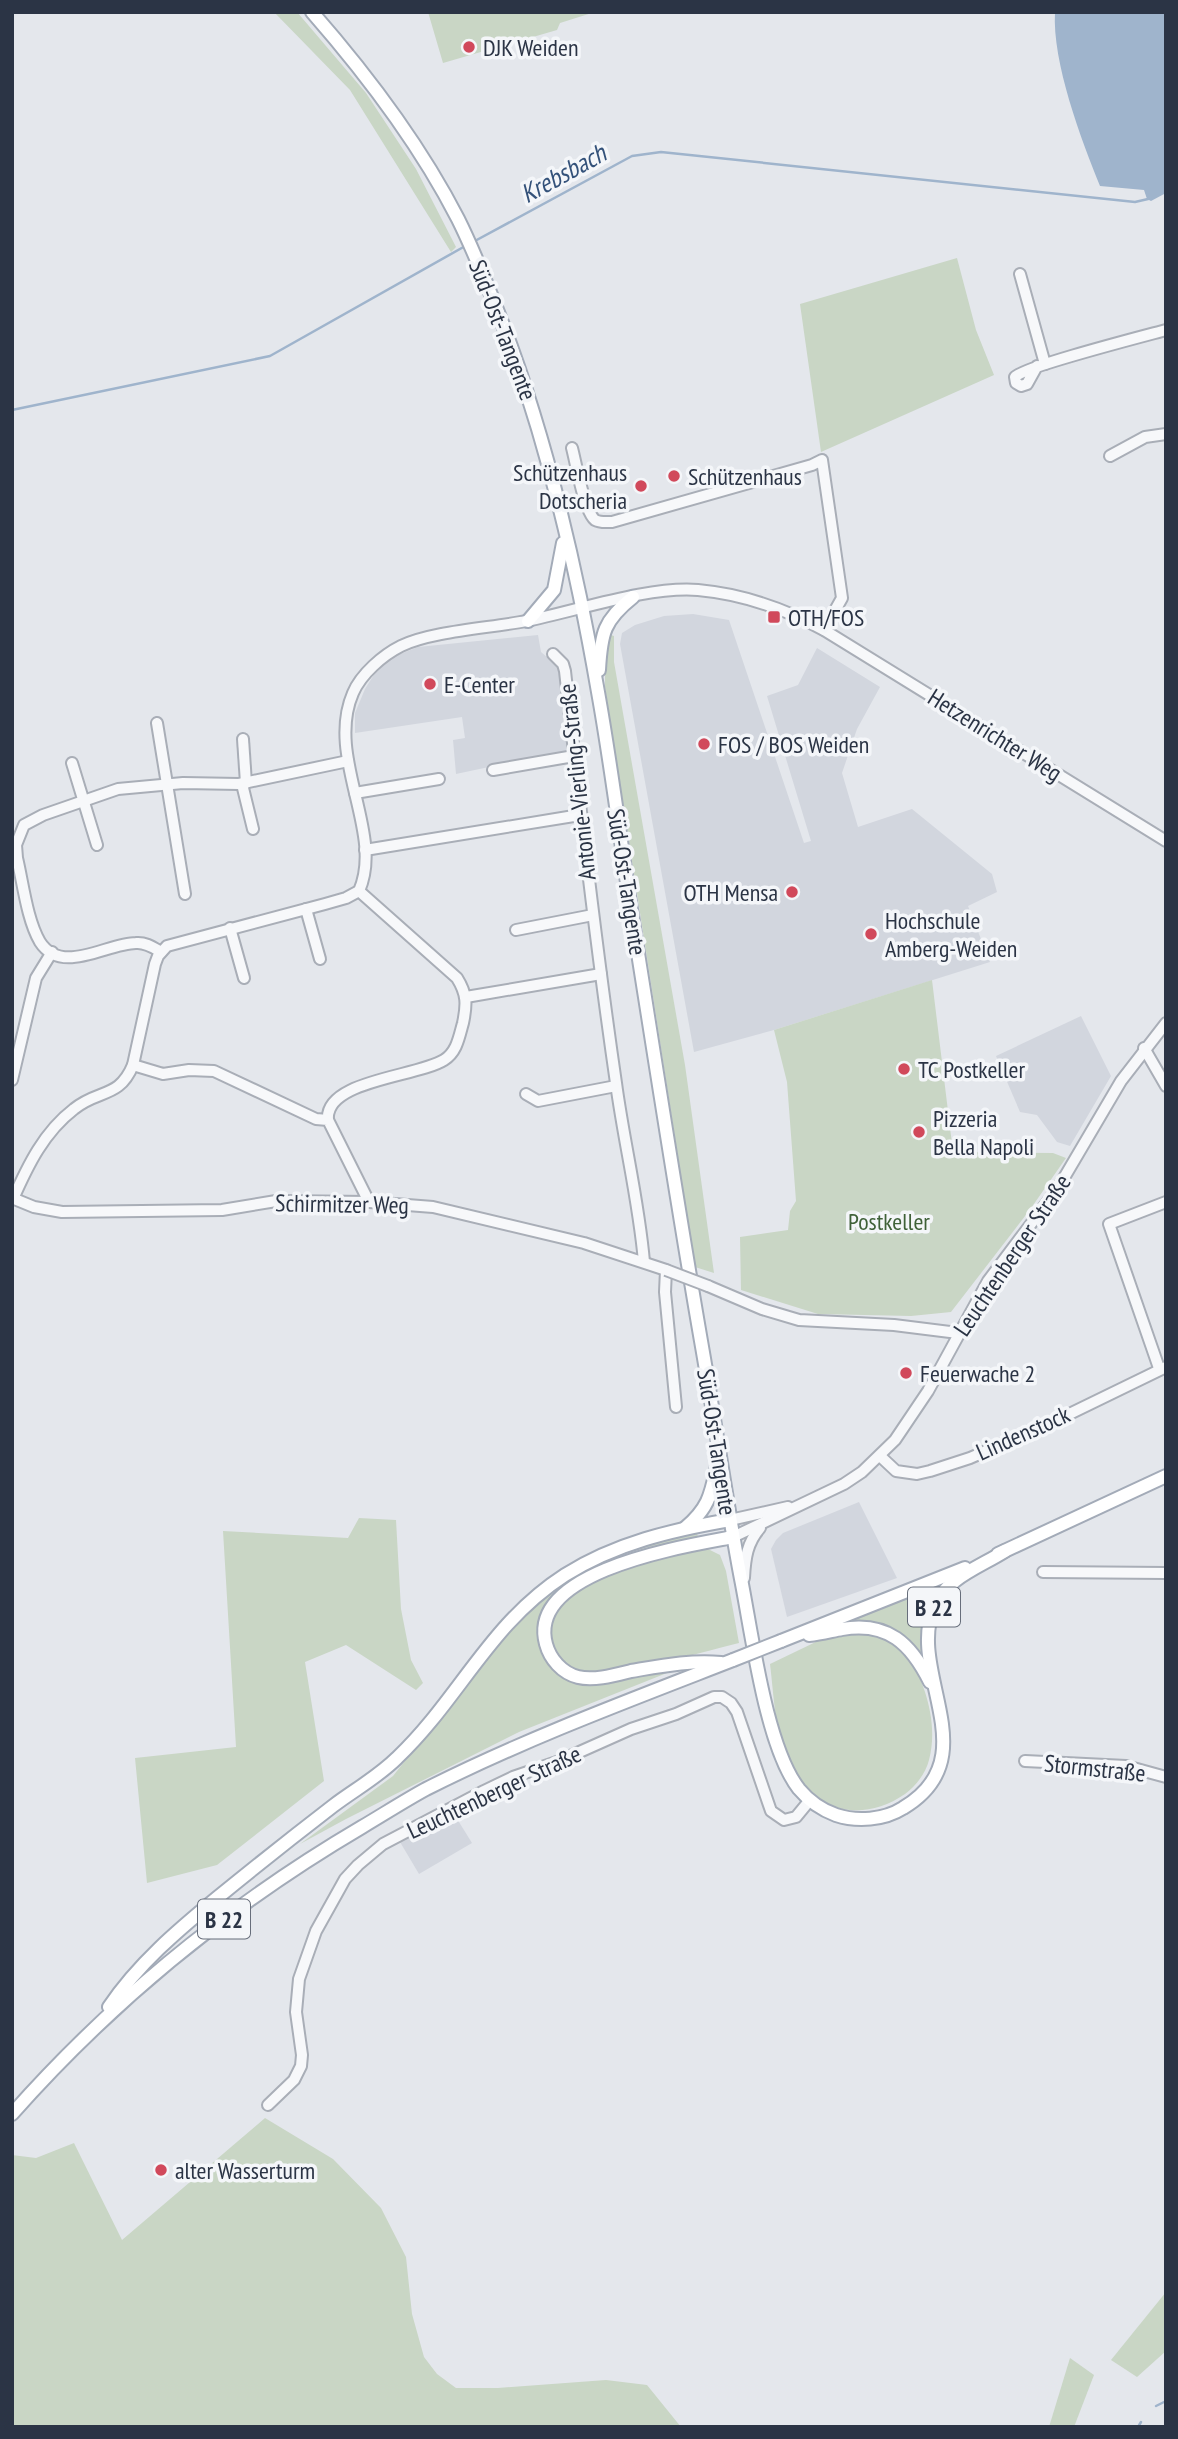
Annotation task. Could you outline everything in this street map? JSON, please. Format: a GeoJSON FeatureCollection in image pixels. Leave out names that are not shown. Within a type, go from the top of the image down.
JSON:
{"type":"FeatureCollection","features":[{"type":"Feature","properties":{"kind":"main road","name":"Süd-Ost-Tangente"},"geometry":{"type":"LineString","coordinates":[[312,12],[349,55],[411,139],[458,220],[484,275],[528,393],[564,533],[598,691],[678,1206],[743,1587],[780,1754],[793,1780],[810,1800]]}},
{"type":"Feature","properties":{"kind":"main road"},"geometry":{"type":"LineString","coordinates":[[528,621],[554,590],[564,533]]}},
{"type":"Feature","properties":{"kind":"main road"},"geometry":{"type":"LineString","coordinates":[[598,691],[600,641],[605,627],[617,610],[634,597]]}},
{"type":"Feature","properties":{"kind":"main road"},"geometry":{"type":"LineString","coordinates":[[684,1528],[700,1515],[708,1504],[719,1455]]}},
{"type":"Feature","properties":{"kind":"main road","name":"B 22"},"geometry":{"type":"LineString","coordinates":[[12,2114],[99,2022],[163,1966],[267,1886],[424,1791],[516,1747],[1005,1551],[1166,1476]]}},
{"type":"Feature","properties":{"kind":"main road"},"geometry":{"type":"LineString","coordinates":[[99,2022],[126,1982],[153,1954],[260,1863],[395,1761],[416,1739],[486,1646],[536,1595],[595,1558],[629,1543],[684,1528],[730,1520]]}},
{"type":"Feature","properties":{"kind":"main road"},"geometry":{"type":"LineString","coordinates":[[729,1661],[697,1661],[604,1677],[580,1678],[567,1673],[556,1664],[548,1651],[544,1629],[546,1619],[560,1598],[600,1572],[638,1557],[733,1537]]}},
{"type":"Feature","properties":{"kind":"main road","name":"B 22"},"geometry":{"type":"LineString","coordinates":[[810,1800],[831,1813],[853,1819],[878,1818],[892,1814],[925,1790],[937,1772],[944,1739],[928,1643],[934,1605],[945,1588],[1005,1551]]}},
{"type":"Feature","properties":{"kind":"main road","name":"B 22"},"geometry":{"type":"LineString","coordinates":[[795,1636],[858,1627],[885,1632],[909,1647],[938,1698]]}},
{"type":"Feature","properties":{"kind":"street"},"geometry":{"type":"LineString","coordinates":[[1020,274],[1041,365],[1166,330]]}},
{"type":"Feature","properties":{"kind":"street"},"geometry":{"type":"LineString","coordinates":[[1110,456],[1145,437],[1166,434]]}},
{"type":"Feature","properties":{"kind":"street"},"geometry":{"type":"LineString","coordinates":[[572,448],[588,509],[593,519],[599,522],[624,518],[822,460],[842,597],[824,630]]}},
{"type":"Feature","properties":{"kind":"street","name":"Hetzenrichter Weg"},"geometry":{"type":"LineString","coordinates":[[359,891],[367,863],[348,761],[345,723],[352,694],[359,681],[384,656],[419,639],[528,621],[634,597],[684,590],[732,595],[770,605],[824,630],[1166,841]]}},
{"type":"Feature","properties":{"kind":"street","name":"Antonie-Vierling-Straße"},"geometry":{"type":"LineString","coordinates":[[553,654],[563,664],[565,671],[593,915],[616,1086],[642,1232],[644,1262]]}},
{"type":"Feature","properties":{"kind":"street"},"geometry":{"type":"LineString","coordinates":[[157,723],[185,894]]}},
{"type":"Feature","properties":{"kind":"street"},"geometry":{"type":"LineString","coordinates":[[243,739],[244,784],[253,829]]}},
{"type":"Feature","properties":{"kind":"street"},"geometry":{"type":"LineString","coordinates":[[493,770],[574,756]]}},
{"type":"Feature","properties":{"kind":"street"},"geometry":{"type":"LineString","coordinates":[[161,952],[135,942],[67,958],[41,944],[17,858],[16,845],[24,825],[31,820],[118,789],[166,784],[244,784],[348,761]]}},
{"type":"Feature","properties":{"kind":"street"},"geometry":{"type":"LineString","coordinates":[[72,763],[97,845]]}},
{"type":"Feature","properties":{"kind":"street"},"geometry":{"type":"LineString","coordinates":[[355,793],[439,779]]}},
{"type":"Feature","properties":{"kind":"street"},"geometry":{"type":"LineString","coordinates":[[365,850],[580,815]]}},
{"type":"Feature","properties":{"kind":"street"},"geometry":{"type":"LineString","coordinates":[[12,816],[24,825]]}},
{"type":"Feature","properties":{"kind":"street"},"geometry":{"type":"LineString","coordinates":[[13,1199],[31,1159],[51,1132],[73,1109],[122,1085],[132,1065],[154,971],[161,952],[167,946],[346,898],[359,891],[457,978],[467,1005],[457,1044],[444,1060],[347,1091],[331,1103],[327,1111],[328,1121],[369,1202]]}},
{"type":"Feature","properties":{"kind":"street"},"geometry":{"type":"LineString","coordinates":[[306,909],[320,959]]}},
{"type":"Feature","properties":{"kind":"street","name":"Antonie-Vierling-Straße"},"geometry":{"type":"LineString","coordinates":[[516,930],[593,915]]}},
{"type":"Feature","properties":{"kind":"street"},"geometry":{"type":"LineString","coordinates":[[230,928],[244,978]]}},
{"type":"Feature","properties":{"kind":"street"},"geometry":{"type":"LineString","coordinates":[[12,1080],[36,978],[52,952]]}},
{"type":"Feature","properties":{"kind":"street"},"geometry":{"type":"LineString","coordinates":[[466,997],[601,974]]}},
{"type":"Feature","properties":{"kind":"street","name":"Leuchtenberger Straße"},"geometry":{"type":"LineString","coordinates":[[733,1537],[844,1484],[880,1456],[913,1416],[988,1281],[1058,1188],[1121,1081],[1166,1023]]}},
{"type":"Feature","properties":{"kind":"street"},"geometry":{"type":"LineString","coordinates":[[1144,1048],[1166,1086]]}},
{"type":"Feature","properties":{"kind":"street"},"geometry":{"type":"LineString","coordinates":[[132,1065],[163,1074],[189,1070],[214,1071],[316,1119],[328,1121]]}},
{"type":"Feature","properties":{"kind":"street"},"geometry":{"type":"LineString","coordinates":[[526,1094],[538,1101],[616,1086]]}},
{"type":"Feature","properties":{"kind":"street","name":"Schirmitzer Weg"},"geometry":{"type":"LineString","coordinates":[[13,1199],[34,1207],[90,1213],[222,1210],[276,1201],[369,1202],[433,1207],[584,1243],[644,1262],[762,1309],[799,1320],[894,1325],[958,1333]]}},
{"type":"Feature","properties":{"kind":"street"},"geometry":{"type":"LineString","coordinates":[[1163,1367],[1110,1224],[1166,1202]]}},
{"type":"Feature","properties":{"kind":"street"},"geometry":{"type":"LineString","coordinates":[[666,1270],[665,1292],[676,1408]]}},
{"type":"Feature","properties":{"kind":"street","name":"Lindenstock"},"geometry":{"type":"LineString","coordinates":[[880,1456],[896,1471],[917,1474],[930,1471],[970,1458],[1055,1421],[1163,1367]]}},
{"type":"Feature","properties":{"kind":"street","name":"Leuchtenberger Straße"},"geometry":{"type":"LineString","coordinates":[[730,1520],[814,1500]]}},
{"type":"Feature","properties":{"kind":"street"},"geometry":{"type":"LineString","coordinates":[[743,1587],[746,1551],[752,1537],[763,1524]]}},
{"type":"Feature","properties":{"kind":"street"},"geometry":{"type":"LineString","coordinates":[[1043,1572],[1166,1573]]}},
{"type":"Feature","properties":{"kind":"street","name":"Leuchtenberger Straße"},"geometry":{"type":"LineString","coordinates":[[268,2105],[294,2080],[300,2066],[302,2055],[296,1998],[299,1979],[316,1931],[345,1879],[358,1864],[383,1844],[513,1777],[557,1762],[631,1729],[722,1697],[731,1703],[737,1712],[771,1811],[780,1818],[796,1818],[810,1800]]}},
{"type":"Feature","properties":{"kind":"street","name":"Stormstraße"},"geometry":{"type":"LineString","coordinates":[[1025,1761],[1126,1766],[1166,1777]]}},
{"type":"Feature","properties":{"kind":"shaded area"},"geometry":{"type":"Polygon","coordinates":[[[693,614],[729,620],[804,843],[811,841],[767,696],[798,685],[817,648],[880,687],[857,729],[842,773],[858,827],[912,809],[992,874],[997,892],[968,906],[990,962],[774,1030],[694,1052],[620,644],[622,633],[635,625],[664,616],[693,614]]]}},
{"type":"Feature","properties":{"kind":"shaded area"},"geometry":{"type":"Polygon","coordinates":[[[538,635],[541,652],[560,668],[569,750],[456,774],[453,740],[465,738],[462,717],[355,733],[355,713],[365,689],[375,673],[393,657],[418,647],[538,635]]]}},
{"type":"Feature","properties":{"kind":"shaded area"},"geometry":{"type":"Polygon","coordinates":[[[1081,1016],[1111,1076],[1070,1146],[1057,1142],[1037,1115],[1020,1112],[996,1056],[1081,1016]]]}},
{"type":"Feature","properties":{"kind":"shaded area"},"geometry":{"type":"Polygon","coordinates":[[[859,1502],[897,1578],[787,1617],[771,1549],[776,1540],[783,1533],[859,1502]]]}},
{"type":"Feature","properties":{"kind":"shaded area"},"geometry":{"type":"Polygon","coordinates":[[[454,1814],[472,1843],[419,1874],[400,1842],[454,1814]]]}},
{"type":"Feature","properties":{"kind":"green space"},"geometry":{"type":"Polygon","coordinates":[[[274,12],[297,12],[366,93],[416,169],[456,247],[451,252],[350,90],[274,12]]]}},
{"type":"Feature","properties":{"kind":"green space","name":"DJK Weiden"},"geometry":{"type":"Polygon","coordinates":[[[428,12],[595,12],[560,23],[557,30],[443,63],[428,12]]]}},
{"type":"Feature","properties":{"kind":"green space"},"geometry":{"type":"Polygon","coordinates":[[[957,258],[976,330],[994,375],[821,452],[800,304],[957,258]]]}},
{"type":"Feature","properties":{"kind":"green space"},"geometry":{"type":"Polygon","coordinates":[[[605,633],[614,636],[614,662],[685,1065],[714,1273],[695,1267],[605,687],[605,633]]]}},
{"type":"Feature","properties":{"kind":"green space","name":"Postkeller"},"geometry":{"type":"Polygon","coordinates":[[[932,980],[953,1152],[1053,1153],[1066,1158],[951,1312],[911,1316],[818,1314],[741,1290],[740,1237],[788,1230],[790,1211],[796,1201],[787,1082],[774,1030],[932,980]]]}},
{"type":"Feature","properties":{"kind":"green space"},"geometry":{"type":"Polygon","coordinates":[[[359,1518],[396,1520],[401,1609],[411,1660],[423,1683],[416,1690],[346,1645],[305,1662],[324,1781],[217,1865],[147,1883],[135,1758],[236,1747],[223,1531],[348,1538],[359,1518]]]}},
{"type":"Feature","properties":{"kind":"green space"},"geometry":{"type":"Polygon","coordinates":[[[697,1532],[698,1538],[634,1551],[593,1567],[559,1590],[546,1604],[539,1620],[538,1637],[545,1655],[561,1675],[687,1665],[519,1732],[300,1844],[393,1776],[520,1616],[583,1569],[641,1544],[697,1532]]]}},
{"type":"Feature","properties":{"kind":"green space"},"geometry":{"type":"Polygon","coordinates":[[[704,1547],[720,1555],[726,1571],[739,1643],[677,1659],[603,1671],[583,1671],[568,1667],[550,1647],[551,1617],[579,1587],[620,1569],[704,1547]]]}},
{"type":"Feature","properties":{"kind":"green space"},"geometry":{"type":"Polygon","coordinates":[[[948,1579],[931,1598],[923,1616],[924,1662],[868,1623],[847,1621],[948,1579]]]}},
{"type":"Feature","properties":{"kind":"green space"},"geometry":{"type":"Polygon","coordinates":[[[864,1632],[896,1646],[916,1670],[929,1709],[932,1743],[925,1770],[909,1791],[872,1809],[855,1810],[824,1802],[811,1793],[789,1764],[778,1728],[770,1664],[824,1638],[864,1632]]]}},
{"type":"Feature","properties":{"kind":"green space"},"geometry":{"type":"Polygon","coordinates":[[[265,2118],[333,2159],[381,2208],[406,2257],[412,2314],[424,2357],[437,2374],[456,2388],[498,2388],[606,2380],[647,2385],[681,2427],[12,2427],[12,2155],[36,2158],[74,2143],[122,2240],[265,2118]]]}},
{"type":"Feature","properties":{"kind":"green space"},"geometry":{"type":"Polygon","coordinates":[[[1166,2292],[1166,2351],[1137,2377],[1111,2360],[1166,2292]]]}},
{"type":"Feature","properties":{"kind":"green space"},"geometry":{"type":"Polygon","coordinates":[[[1070,2358],[1094,2375],[1074,2427],[1049,2427],[1070,2358]]]}},
{"type":"Feature","properties":{"kind":"water"},"geometry":{"type":"Polygon","coordinates":[[[1055,12],[1166,12],[1166,193],[1151,201],[1147,199],[1144,190],[1100,186],[1063,77],[1055,32],[1055,12]]]}},
{"type":"Feature","properties":{"kind":"waterway","name":"Krebsbach"},"geometry":{"type":"LineString","coordinates":[[473,242],[632,156],[661,152],[1135,202],[1148,199]]}},
{"type":"Feature","properties":{"kind":"waterway","name":"Krebsbach"},"geometry":{"type":"LineString","coordinates":[[12,410],[270,356],[467,245]]}},
{"type":"Feature","properties":{"kind":"waterway"},"geometry":{"type":"LineString","coordinates":[[1156,2406],[1166,2401]]}},
{"type":"Feature","properties":{"kind":"waterway"},"geometry":{"type":"LineString","coordinates":[[1138,2427],[1141,2422]]}},
{"type":"Feature","properties":{"kind":"place","name":"DJK Weiden"},"geometry":{"type":"Point","coordinates":[469,47]}},
{"type":"Feature","properties":{"kind":"place","name":"Schützenhaus"},"geometry":{"type":"Point","coordinates":[674,476]}},
{"type":"Feature","properties":{"kind":"place","name":"Schützenhaus Dotscheria"},"geometry":{"type":"Point","coordinates":[641,486]}},
{"type":"Feature","properties":{"kind":"place","name":"OTH/FOS"},"geometry":{"type":"Point","coordinates":[774,617]}},
{"type":"Feature","properties":{"kind":"place","name":"E-Center"},"geometry":{"type":"Point","coordinates":[430,684]}},
{"type":"Feature","properties":{"kind":"place","name":"FOS / BOS Weiden"},"geometry":{"type":"Point","coordinates":[704,744]}},
{"type":"Feature","properties":{"kind":"place","name":"OTH Mensa"},"geometry":{"type":"Point","coordinates":[792,892]}},
{"type":"Feature","properties":{"kind":"place","name":"Hochschule Amberg-Weiden"},"geometry":{"type":"Point","coordinates":[871,934]}},
{"type":"Feature","properties":{"kind":"place","name":"TC Postkeller"},"geometry":{"type":"Point","coordinates":[904,1069]}},
{"type":"Feature","properties":{"kind":"place","name":"Pizzeria Bella Napoli"},"geometry":{"type":"Point","coordinates":[919,1132]}},
{"type":"Feature","properties":{"kind":"place","name":"Feuerwache 2"},"geometry":{"type":"Point","coordinates":[906,1373]}},
{"type":"Feature","properties":{"kind":"place","name":"alter Wasserturm"},"geometry":{"type":"Point","coordinates":[161,2170]}}]}
